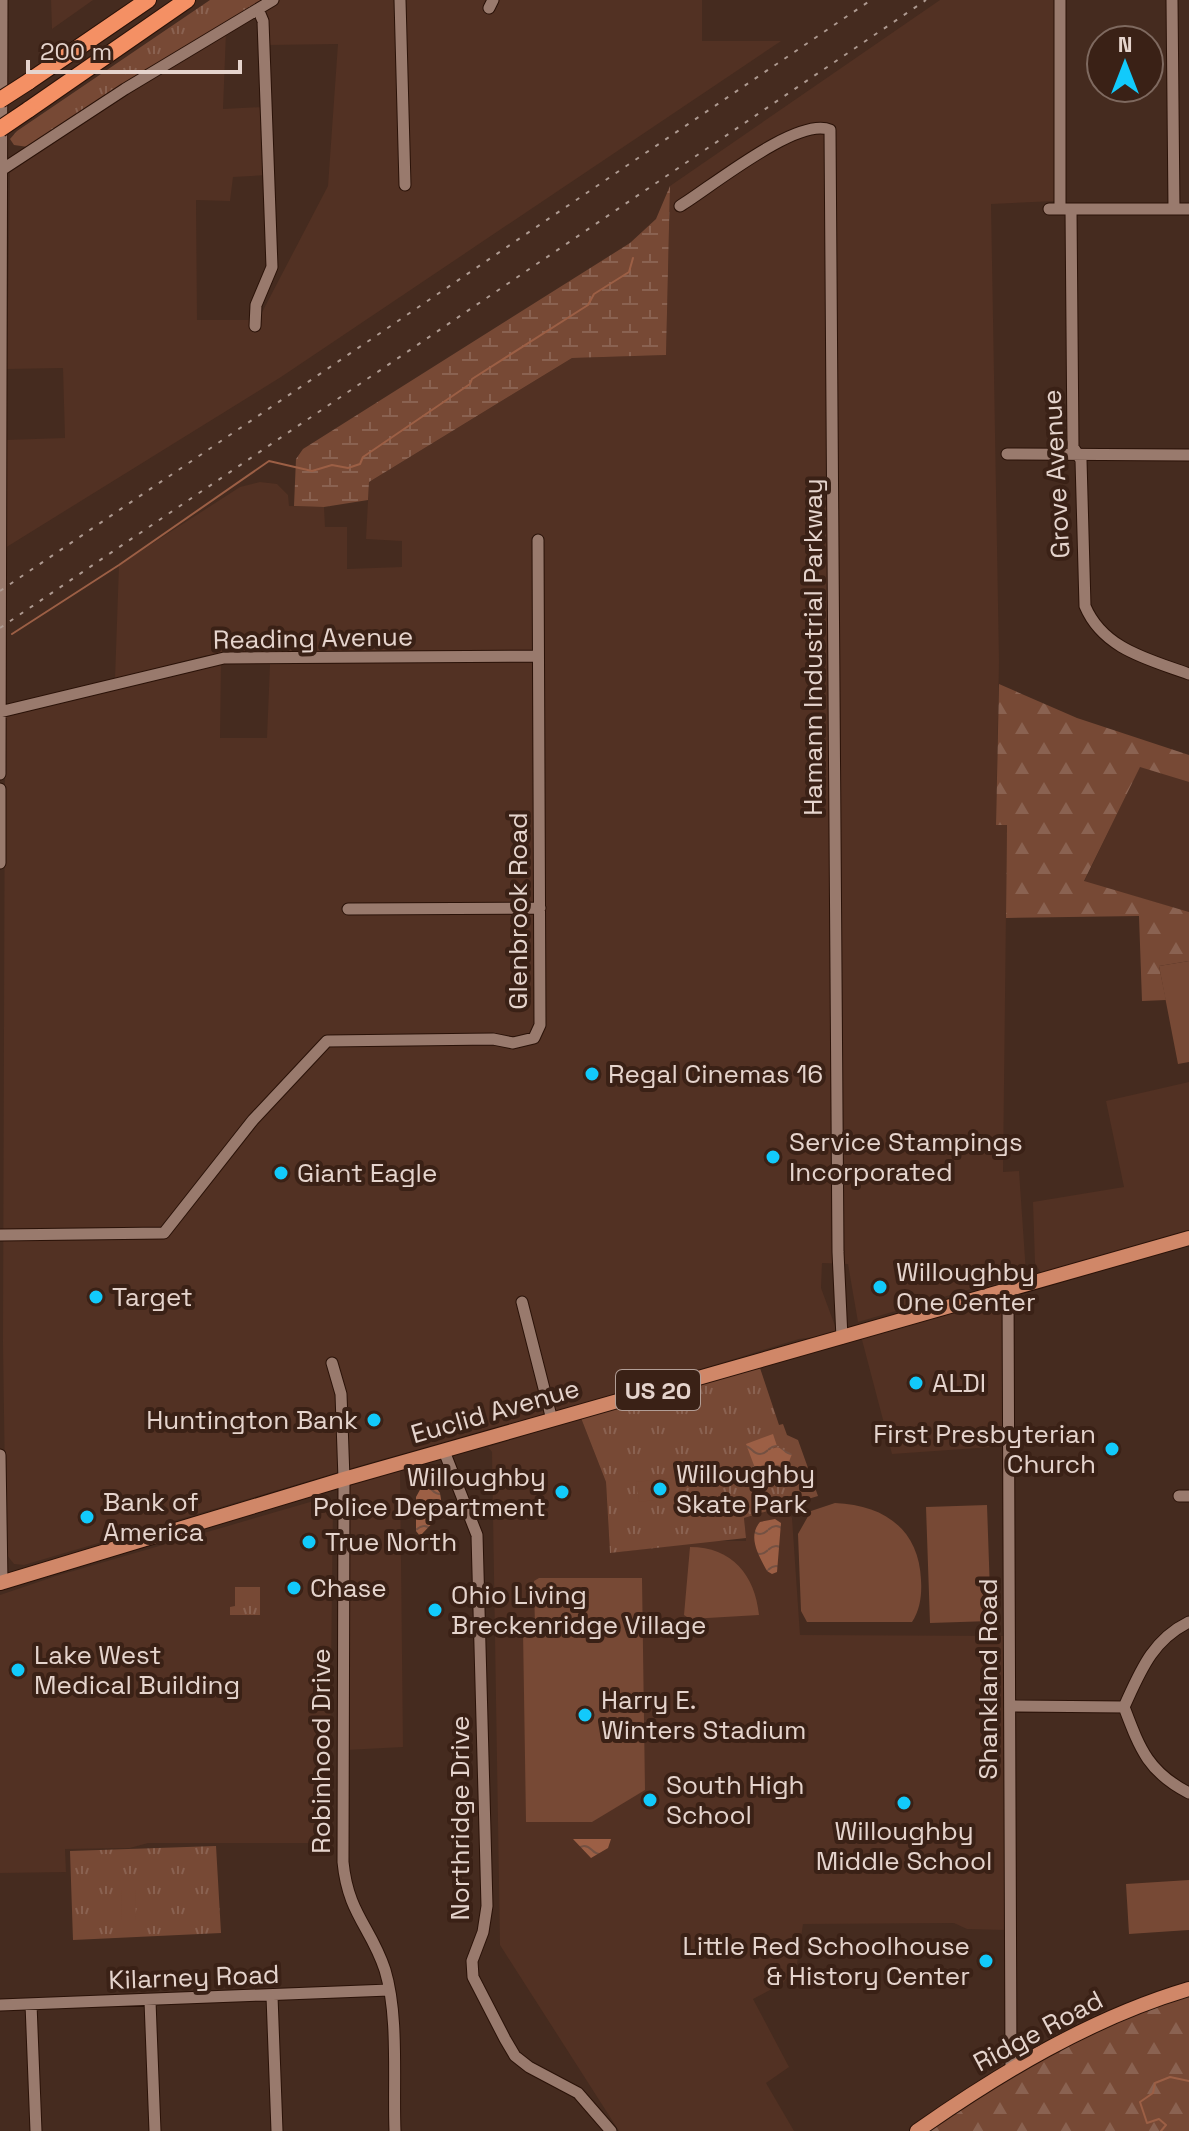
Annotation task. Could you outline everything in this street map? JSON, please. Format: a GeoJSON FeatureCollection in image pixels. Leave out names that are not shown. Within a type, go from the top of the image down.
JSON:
{"type":"FeatureCollection","features":[{"type":"Feature","properties":{"kind":"highway"},"geometry":{"type":"LineString","coordinates":[[0,100],[148,0]]}},
{"type":"Feature","properties":{"kind":"highway"},"geometry":{"type":"LineString","coordinates":[[0,129],[187,0]]}},
{"type":"Feature","properties":{"kind":"highway"},"geometry":{"type":"LineString","coordinates":[[132,38],[200,0]]}},
{"type":"Feature","properties":{"kind":"main road","name":"Euclid Avenue"},"geometry":{"type":"LineString","coordinates":[[1,1582],[344,1479],[1189,1238]]}},
{"type":"Feature","properties":{"kind":"main road","name":"Ridge Road"},"geometry":{"type":"LineString","coordinates":[[917,2131],[1011,2068],[1152,2000],[1189,1989]]}},
{"type":"Feature","properties":{"kind":"street"},"geometry":{"type":"LineString","coordinates":[[0,774],[2,0]]}},
{"type":"Feature","properties":{"kind":"street"},"geometry":{"type":"LineString","coordinates":[[2,170],[125,89],[273,0]]}},
{"type":"Feature","properties":{"kind":"street"},"geometry":{"type":"LineString","coordinates":[[400,0],[405,185]]}},
{"type":"Feature","properties":{"kind":"street","name":"Grove Avenue"},"geometry":{"type":"LineString","coordinates":[[1060,0],[1060,209],[1073,447],[1081,460],[1083,589],[1093,626],[1112,644],[1189,674]]}},
{"type":"Feature","properties":{"kind":"street"},"geometry":{"type":"LineString","coordinates":[[1172,0],[1174,209]]}},
{"type":"Feature","properties":{"kind":"street"},"geometry":{"type":"LineString","coordinates":[[255,326],[256,305],[272,267],[263,21],[258,9]]}},
{"type":"Feature","properties":{"kind":"street","name":"Hamann Industrial Parkway"},"geometry":{"type":"LineString","coordinates":[[680,206],[791,134],[823,127],[830,130],[839,1294],[842,1338]]}},
{"type":"Feature","properties":{"kind":"street"},"geometry":{"type":"LineString","coordinates":[[1060,209],[1189,209]]}},
{"type":"Feature","properties":{"kind":"street"},"geometry":{"type":"LineString","coordinates":[[1007,454],[1189,455]]}},
{"type":"Feature","properties":{"kind":"street","name":"Glenbrook Road"},"geometry":{"type":"LineString","coordinates":[[0,1235],[164,1233],[253,1120],[317,1049],[331,1040],[493,1039],[513,1043],[534,1038],[540,1025],[538,540]]}},
{"type":"Feature","properties":{"kind":"street","name":"Reading Avenue"},"geometry":{"type":"LineString","coordinates":[[0,712],[224,658],[538,656]]}},
{"type":"Feature","properties":{"kind":"street"},"geometry":{"type":"LineString","coordinates":[[0,789],[0,863]]}},
{"type":"Feature","properties":{"kind":"street"},"geometry":{"type":"LineString","coordinates":[[348,909],[540,908]]}},
{"type":"Feature","properties":{"kind":"street","name":"Shankland Road"},"geometry":{"type":"LineString","coordinates":[[1008,1289],[1011,2068]]}},
{"type":"Feature","properties":{"kind":"street"},"geometry":{"type":"LineString","coordinates":[[522,1302],[552,1420]]}},
{"type":"Feature","properties":{"kind":"street","name":"Robinhood Drive"},"geometry":{"type":"LineString","coordinates":[[332,1363],[341,1394],[344,1479],[343,1862],[354,1912],[378,1954],[389,1990],[395,2131]]}},
{"type":"Feature","properties":{"kind":"street","name":"Northridge Drive"},"geometry":{"type":"LineString","coordinates":[[444,1451],[477,1535],[487,1906],[483,1932],[472,1961],[473,1977],[515,2056],[578,2093],[611,2131]]}},
{"type":"Feature","properties":{"kind":"street"},"geometry":{"type":"LineString","coordinates":[[0,1455],[1,1582]]}},
{"type":"Feature","properties":{"kind":"street"},"geometry":{"type":"LineString","coordinates":[[1189,1622],[1168,1633],[1153,1650],[1124,1707],[1142,1751],[1158,1775],[1189,1793]]}},
{"type":"Feature","properties":{"kind":"street"},"geometry":{"type":"LineString","coordinates":[[1010,1706],[1124,1707]]}},
{"type":"Feature","properties":{"kind":"street","name":"Kilarney Road"},"geometry":{"type":"LineString","coordinates":[[0,2005],[389,1990]]}},
{"type":"Feature","properties":{"kind":"street"},"geometry":{"type":"LineString","coordinates":[[272,1996],[277,2131]]}},
{"type":"Feature","properties":{"kind":"street"},"geometry":{"type":"LineString","coordinates":[[150,2001],[155,2131]]}},
{"type":"Feature","properties":{"kind":"street"},"geometry":{"type":"LineString","coordinates":[[31,2004],[36,2131]]}},
{"type":"Feature","properties":{"kind":"shaded area"},"geometry":{"type":"Polygon","coordinates":[[[51,0],[93,0],[52,29],[51,0]]]}},
{"type":"Feature","properties":{"kind":"shaded area"},"geometry":{"type":"Polygon","coordinates":[[[278,0],[396,0],[399,41],[407,42],[405,0],[702,0],[702,41],[781,41],[281,377],[5,548],[5,440],[65,438],[63,368],[7,369],[10,170],[226,32],[223,109],[263,107],[267,175],[233,177],[230,201],[196,200],[197,320],[258,320],[328,186],[338,44],[267,45],[262,10],[278,0]]]}},
{"type":"Feature","properties":{"kind":"shaded area"},"geometry":{"type":"Polygon","coordinates":[[[940,0],[1055,0],[1055,201],[991,204],[999,661],[996,824],[1007,824],[1003,1172],[1019,1171],[1026,1273],[858,1322],[848,1264],[822,1263],[821,1288],[838,1334],[799,1339],[538,1419],[383,1459],[24,1565],[14,1564],[6,1554],[3,1342],[5,715],[221,663],[220,738],[267,738],[270,664],[491,661],[388,652],[207,655],[115,679],[119,565],[240,487],[260,482],[277,484],[288,495],[289,506],[324,507],[325,527],[347,527],[347,569],[402,567],[402,541],[366,539],[369,482],[572,358],[666,355],[670,186],[940,0]]]}},
{"type":"Feature","properties":{"kind":"shaded area"},"geometry":{"type":"Polygon","coordinates":[[[1140,766],[1189,782],[1189,912],[1084,882],[1140,766]]]}},
{"type":"Feature","properties":{"kind":"shaded area"},"geometry":{"type":"Polygon","coordinates":[[[1189,1082],[1189,1234],[1041,1273],[1035,1263],[1033,1202],[1124,1187],[1106,1101],[1189,1082]]]}},
{"type":"Feature","properties":{"kind":"shaded area"},"geometry":{"type":"Polygon","coordinates":[[[1006,1294],[1006,1446],[892,1454],[861,1336],[1006,1294]]]}},
{"type":"Feature","properties":{"kind":"shaded area","name":"South High School"},"geometry":{"type":"Polygon","coordinates":[[[581,1418],[606,1482],[610,1553],[709,1541],[746,1541],[744,1518],[784,1507],[792,1518],[800,1635],[1005,1636],[1005,1930],[967,1929],[954,1923],[803,1924],[797,1964],[783,1983],[753,1999],[789,2067],[766,2083],[794,2131],[619,2131],[500,1945],[492,1452],[488,1447],[581,1418]]]}},
{"type":"Feature","properties":{"kind":"shaded area"},"geometry":{"type":"Polygon","coordinates":[[[400,1466],[403,1747],[346,1750],[347,1481],[400,1466]]]}},
{"type":"Feature","properties":{"kind":"shaded area"},"geometry":{"type":"Polygon","coordinates":[[[324,1498],[333,1504],[329,1843],[148,1843],[130,1848],[65,1849],[66,1872],[0,1873],[0,1595],[324,1498]]]}},
{"type":"Feature","properties":{"kind":"green space"},"geometry":{"type":"Polygon","coordinates":[[[210,0],[264,0],[28,147],[14,145],[10,139],[17,131],[210,0]]]}},
{"type":"Feature","properties":{"kind":"green space"},"geometry":{"type":"Polygon","coordinates":[[[670,186],[666,355],[572,358],[369,482],[368,500],[324,507],[294,506],[296,459],[303,449],[630,243],[656,219],[670,186]]]}},
{"type":"Feature","properties":{"kind":"green space"},"geometry":{"type":"Polygon","coordinates":[[[999,684],[1077,718],[1189,755],[1189,782],[1140,767],[1084,881],[1189,912],[1189,961],[1159,966],[1166,1000],[1142,1001],[1139,916],[1006,918],[1007,825],[996,825],[999,684]]]}},
{"type":"Feature","properties":{"kind":"green space"},"geometry":{"type":"Polygon","coordinates":[[[1189,961],[1189,1062],[1178,1064],[1159,966],[1189,961]]]}},
{"type":"Feature","properties":{"kind":"green space"},"geometry":{"type":"Polygon","coordinates":[[[759,1365],[779,1425],[783,1424],[787,1435],[798,1440],[818,1496],[744,1518],[746,1538],[610,1553],[606,1482],[581,1418],[759,1365]]]}},
{"type":"Feature","properties":{"kind":"green space","name":"Willoughby Skate Park"},"geometry":{"type":"Polygon","coordinates":[[[682,1477],[684,1496],[639,1502],[636,1482],[682,1477]]]}},
{"type":"Feature","properties":{"kind":"green space"},"geometry":{"type":"Polygon","coordinates":[[[835,1503],[869,1509],[883,1515],[906,1534],[919,1562],[921,1580],[920,1602],[912,1622],[807,1622],[801,1611],[798,1534],[811,1511],[835,1503]]]}},
{"type":"Feature","properties":{"kind":"green space"},"geometry":{"type":"Polygon","coordinates":[[[987,1505],[991,1621],[930,1623],[926,1507],[987,1505]]]}},
{"type":"Feature","properties":{"kind":"green space"},"geometry":{"type":"Polygon","coordinates":[[[690,1547],[718,1552],[739,1566],[752,1588],[759,1615],[690,1619],[684,1615],[690,1547]]]}},
{"type":"Feature","properties":{"kind":"green space","name":"Harry E. Winters Stadium"},"geometry":{"type":"Polygon","coordinates":[[[539,1578],[642,1578],[645,1790],[592,1822],[526,1822],[523,1630],[535,1629],[534,1581],[539,1578]]]}},
{"type":"Feature","properties":{"kind":"green space"},"geometry":{"type":"Polygon","coordinates":[[[235,1587],[260,1587],[260,1615],[230,1615],[230,1607],[235,1606],[235,1587]]]}},
{"type":"Feature","properties":{"kind":"green space"},"geometry":{"type":"Polygon","coordinates":[[[216,1846],[221,1933],[73,1940],[70,1851],[216,1846]]]}},
{"type":"Feature","properties":{"kind":"green space"},"geometry":{"type":"Polygon","coordinates":[[[1189,1880],[1189,1930],[1129,1934],[1126,1884],[1189,1880]]]}},
{"type":"Feature","properties":{"kind":"green space"},"geometry":{"type":"Polygon","coordinates":[[[121,1890],[135,1890],[136,1920],[122,1920],[121,1890]]]}},
{"type":"Feature","properties":{"kind":"green space"},"geometry":{"type":"Polygon","coordinates":[[[1189,1989],[1189,2131],[917,2131],[1011,2068],[1189,1989]]]}},
{"type":"Feature","properties":{"kind":"water"},"geometry":{"type":"Polygon","coordinates":[[[773,1434],[777,1446],[765,1451],[778,1447],[792,1454],[786,1469],[769,1463],[755,1468],[746,1444],[773,1434]]]}},
{"type":"Feature","properties":{"kind":"water"},"geometry":{"type":"Polygon","coordinates":[[[434,1485],[440,1493],[443,1512],[420,1536],[416,1531],[416,1497],[422,1486],[434,1485]]]}},
{"type":"Feature","properties":{"kind":"water"},"geometry":{"type":"Polygon","coordinates":[[[775,1519],[781,1523],[777,1572],[772,1574],[767,1571],[758,1553],[754,1534],[760,1522],[775,1519]]]}},
{"type":"Feature","properties":{"kind":"water"},"geometry":{"type":"Polygon","coordinates":[[[573,1839],[611,1839],[608,1848],[591,1858],[573,1839]]]}},
{"type":"Feature","properties":{"kind":"waterway"},"geometry":{"type":"LineString","coordinates":[[12,634],[119,565],[269,461],[312,471],[332,465],[348,468],[360,464],[363,457],[470,384],[472,379],[588,305],[594,294],[629,272],[633,258]]}},
{"type":"Feature","properties":{"kind":"waterway"},"geometry":{"type":"LineString","coordinates":[[1161,2131],[1166,2125],[1159,2119],[1147,2123],[1140,2102],[1153,2093],[1155,2083],[1170,2077],[1189,2081]]}},
{"type":"Feature","properties":{"kind":"railway"},"geometry":{"type":"LineString","coordinates":[[0,591],[871,0]]}},
{"type":"Feature","properties":{"kind":"railway"},"geometry":{"type":"LineString","coordinates":[[0,628],[926,0]]}},
{"type":"Feature","properties":{"kind":"place","name":"Regal Cinemas 16"},"geometry":{"type":"Point","coordinates":[592,1074]}},
{"type":"Feature","properties":{"kind":"place","name":"Service Stampings Incorporated"},"geometry":{"type":"Point","coordinates":[773,1157]}},
{"type":"Feature","properties":{"kind":"place","name":"Giant Eagle"},"geometry":{"type":"Point","coordinates":[281,1173]}},
{"type":"Feature","properties":{"kind":"place","name":"Willoughby One Center"},"geometry":{"type":"Point","coordinates":[880,1287]}},
{"type":"Feature","properties":{"kind":"place","name":"Target"},"geometry":{"type":"Point","coordinates":[96,1297]}},
{"type":"Feature","properties":{"kind":"place","name":"ALDI"},"geometry":{"type":"Point","coordinates":[916,1383]}},
{"type":"Feature","properties":{"kind":"place","name":"Huntington Bank"},"geometry":{"type":"Point","coordinates":[374,1420]}},
{"type":"Feature","properties":{"kind":"place","name":"First Presbyterian Church"},"geometry":{"type":"Point","coordinates":[1112,1449]}},
{"type":"Feature","properties":{"kind":"place","name":"Willoughby Skate Park"},"geometry":{"type":"Point","coordinates":[660,1489]}},
{"type":"Feature","properties":{"kind":"place","name":"Willoughby Police Department"},"geometry":{"type":"Point","coordinates":[562,1492]}},
{"type":"Feature","properties":{"kind":"place","name":"Bank of America"},"geometry":{"type":"Point","coordinates":[87,1517]}},
{"type":"Feature","properties":{"kind":"place","name":"True North"},"geometry":{"type":"Point","coordinates":[309,1542]}},
{"type":"Feature","properties":{"kind":"place","name":"Chase"},"geometry":{"type":"Point","coordinates":[294,1588]}},
{"type":"Feature","properties":{"kind":"place","name":"Ohio Living Breckenridge Village"},"geometry":{"type":"Point","coordinates":[435,1610]}},
{"type":"Feature","properties":{"kind":"place","name":"Lake West Medical Building"},"geometry":{"type":"Point","coordinates":[18,1670]}},
{"type":"Feature","properties":{"kind":"place","name":"Harry E. Winters Stadium"},"geometry":{"type":"Point","coordinates":[585,1715]}},
{"type":"Feature","properties":{"kind":"place","name":"South High School"},"geometry":{"type":"Point","coordinates":[650,1800]}},
{"type":"Feature","properties":{"kind":"place","name":"Willoughby Middle School"},"geometry":{"type":"Point","coordinates":[904,1803]}},
{"type":"Feature","properties":{"kind":"place","name":"Little Red Schoolhouse & History Center"},"geometry":{"type":"Point","coordinates":[986,1961]}}]}
